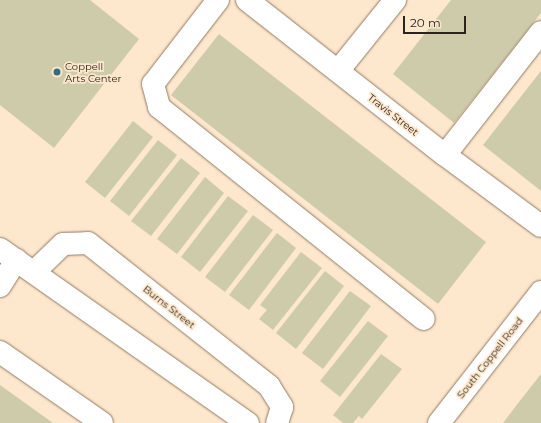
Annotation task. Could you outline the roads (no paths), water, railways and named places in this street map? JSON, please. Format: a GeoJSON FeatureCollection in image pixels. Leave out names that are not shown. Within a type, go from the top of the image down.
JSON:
{"type":"FeatureCollection","features":[{"type":"Feature","properties":{"kind":"street"},"geometry":{"type":"LineString","coordinates":[[218,0],[153,84],[159,107],[424,319]]}},
{"type":"Feature","properties":{"kind":"street","name":"Travis Street"},"geometry":{"type":"LineString","coordinates":[[247,0],[445,155],[541,226]]}},
{"type":"Feature","properties":{"kind":"street"},"geometry":{"type":"LineString","coordinates":[[338,71],[395,0]]}},
{"type":"Feature","properties":{"kind":"street"},"geometry":{"type":"LineString","coordinates":[[445,155],[541,32]]}},
{"type":"Feature","properties":{"kind":"street","name":"Burns Street"},"geometry":{"type":"LineString","coordinates":[[34,272],[63,244],[88,243],[269,386],[282,407],[277,423]]}},
{"type":"Feature","properties":{"kind":"street"},"geometry":{"type":"LineString","coordinates":[[0,286],[8,254],[248,423]]}},
{"type":"Feature","properties":{"kind":"street","name":"South Coppell Road"},"geometry":{"type":"LineString","coordinates":[[439,423],[541,292]]}},
{"type":"Feature","properties":{"kind":"street"},"geometry":{"type":"LineString","coordinates":[[0,352],[102,423]]}},
{"type":"Feature","properties":{"kind":"place","name":"Coppell Arts Center"},"geometry":{"type":"Point","coordinates":[57,72]}}]}
